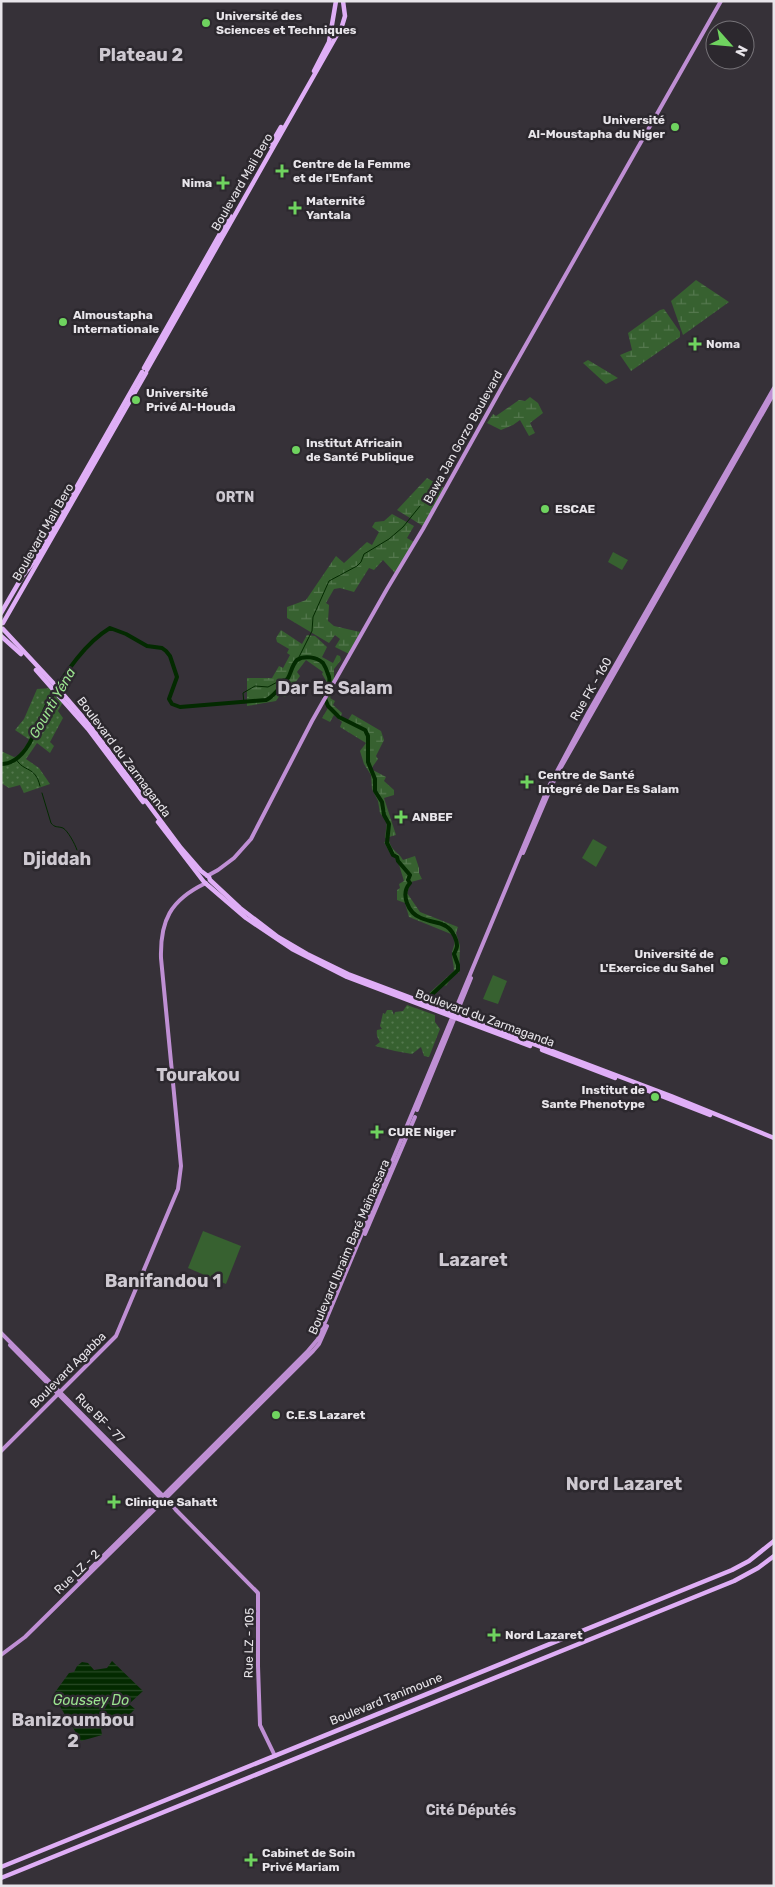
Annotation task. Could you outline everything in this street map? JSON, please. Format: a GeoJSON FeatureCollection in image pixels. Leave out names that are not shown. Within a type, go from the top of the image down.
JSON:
{"type":"FeatureCollection","features":[{"type":"Feature","properties":{"kind":"main road","name":"Boulevard Mali Bero"},"geometry":{"type":"LineString","coordinates":[[145,371],[322,56],[330,38],[336,1]]}},
{"type":"Feature","properties":{"kind":"main road","name":"Boulevard Mali Bero"},"geometry":{"type":"LineString","coordinates":[[2,626],[36,560],[342,26],[345,17],[344,1]]}},
{"type":"Feature","properties":{"kind":"main road","name":"Bawa Jan Gorzo Boulevard"},"geometry":{"type":"LineString","coordinates":[[199,886],[240,852],[251,839],[288,766],[387,589],[424,529],[721,1]]}},
{"type":"Feature","properties":{"kind":"main road","name":"Rue FK - 160"},"geometry":{"type":"LineString","coordinates":[[455,1013],[554,775],[774,388]]}},
{"type":"Feature","properties":{"kind":"main road","name":"Rue FK - 160"},"geometry":{"type":"LineString","coordinates":[[511,878],[556,776],[774,393]]}},
{"type":"Feature","properties":{"kind":"main road","name":"Boulevard Mali Bero"},"geometry":{"type":"LineString","coordinates":[[2,612],[28,568],[36,560]]}},
{"type":"Feature","properties":{"kind":"main road"},"geometry":{"type":"LineString","coordinates":[[2,626],[36,560]]}},
{"type":"Feature","properties":{"kind":"main road","name":"Boulevard du Zarmaganda"},"geometry":{"type":"LineString","coordinates":[[2,626],[8,642],[57,689]]}},
{"type":"Feature","properties":{"kind":"main road","name":"Boulevard du Zarmaganda"},"geometry":{"type":"LineString","coordinates":[[2,626],[97,737],[207,880],[278,937],[331,966],[386,990],[455,1013],[762,1135]]}},
{"type":"Feature","properties":{"kind":"main road"},"geometry":{"type":"LineString","coordinates":[[1,640],[8,642]]}},
{"type":"Feature","properties":{"kind":"main road","name":"Boulevard Agabba"},"geometry":{"type":"LineString","coordinates":[[1,1451],[117,1334],[178,1189],[181,1166],[160,939],[168,914],[177,903],[199,886]]}},
{"type":"Feature","properties":{"kind":"main road","name":"Boulevard du Zarmaganda"},"geometry":{"type":"LineString","coordinates":[[455,1013],[671,1096],[774,1140]]}},
{"type":"Feature","properties":{"kind":"main road","name":"Boulevard Ibraim Baré Maïnassara"},"geometry":{"type":"LineString","coordinates":[[164,1498],[255,1407],[312,1348],[318,1339],[455,1013]]}},
{"type":"Feature","properties":{"kind":"main road","name":"Rue BF - 77"},"geometry":{"type":"LineString","coordinates":[[1,1335],[164,1498]]}},
{"type":"Feature","properties":{"kind":"main road","name":"Rue LZ - 105"},"geometry":{"type":"LineString","coordinates":[[164,1498],[258,1593],[260,1725],[275,1756]]}},
{"type":"Feature","properties":{"kind":"main road","name":"Rue LZ - 2"},"geometry":{"type":"LineString","coordinates":[[1,1654],[24,1635],[164,1498]]}},
{"type":"Feature","properties":{"kind":"main road","name":"Boulevard Tanimoune"},"geometry":{"type":"LineString","coordinates":[[1,1867],[732,1570],[749,1561],[774,1542]]}},
{"type":"Feature","properties":{"kind":"main road","name":"Boulevard Tanimoune"},"geometry":{"type":"LineString","coordinates":[[1,1878],[734,1581],[758,1568],[774,1556]]}},
{"type":"Feature","properties":{"kind":"main road"},"geometry":{"type":"LineString","coordinates":[[275,1756],[279,1765]]}},
{"type":"Feature","properties":{"kind":"main road"},"geometry":{"type":"LineString","coordinates":[[259,1762],[263,1771]]}},
{"type":"Feature","properties":{"kind":"green space"},"geometry":{"type":"Polygon","coordinates":[[[696,280],[729,302],[683,335],[671,301],[696,280]]]}},
{"type":"Feature","properties":{"kind":"green space"},"geometry":{"type":"Polygon","coordinates":[[[664,309],[680,332],[680,337],[631,371],[620,355],[632,350],[628,333],[664,309]]]}},
{"type":"Feature","properties":{"kind":"green space"},"geometry":{"type":"Polygon","coordinates":[[[588,360],[618,378],[606,384],[583,363],[588,360]]]}},
{"type":"Feature","properties":{"kind":"green space"},"geometry":{"type":"Polygon","coordinates":[[[530,397],[538,403],[543,413],[530,423],[535,433],[529,436],[520,420],[501,430],[487,423],[493,414],[496,416],[519,400],[525,401],[530,397]]]}},
{"type":"Feature","properties":{"kind":"green space"},"geometry":{"type":"Polygon","coordinates":[[[427,478],[444,488],[423,526],[397,510],[427,478]]]}},
{"type":"Feature","properties":{"kind":"green space"},"geometry":{"type":"Polygon","coordinates":[[[392,514],[414,526],[407,538],[414,542],[395,573],[383,560],[374,570],[369,568],[354,592],[340,588],[334,589],[326,603],[329,605],[328,621],[334,626],[360,632],[349,654],[335,647],[340,639],[335,635],[329,643],[287,618],[287,607],[306,600],[336,556],[344,563],[367,542],[372,545],[379,532],[372,527],[375,522],[384,521],[392,514]]]}},
{"type":"Feature","properties":{"kind":"green space"},"geometry":{"type":"Polygon","coordinates":[[[613,552],[628,560],[622,570],[608,562],[613,552]]]}},
{"type":"Feature","properties":{"kind":"green space"},"geometry":{"type":"Polygon","coordinates":[[[281,630],[302,644],[307,635],[315,636],[327,647],[322,657],[333,663],[337,655],[340,656],[341,660],[334,669],[334,679],[323,697],[328,684],[322,674],[323,672],[306,660],[297,672],[300,676],[285,697],[280,695],[276,701],[247,706],[247,678],[272,678],[279,666],[283,668],[290,655],[287,653],[289,649],[277,642],[276,638],[281,630]]]}},
{"type":"Feature","properties":{"kind":"green space"},"geometry":{"type":"Polygon","coordinates":[[[51,688],[63,702],[58,711],[63,718],[50,742],[54,746],[50,753],[37,743],[26,759],[39,768],[50,784],[24,793],[20,785],[9,788],[1,783],[1,751],[14,757],[18,756],[30,740],[15,730],[24,719],[37,689],[51,688]]]}},
{"type":"Feature","properties":{"kind":"green space"},"geometry":{"type":"Polygon","coordinates":[[[331,692],[333,693],[330,698],[335,701],[333,705],[342,713],[341,716],[348,720],[352,714],[381,731],[384,740],[376,756],[378,759],[371,769],[386,777],[384,781],[394,790],[394,795],[384,798],[396,835],[385,838],[387,822],[380,813],[378,801],[372,789],[371,775],[364,764],[360,751],[366,743],[340,727],[342,722],[334,715],[330,722],[322,718],[328,708],[325,702],[331,692]]]}},
{"type":"Feature","properties":{"kind":"green space"},"geometry":{"type":"Polygon","coordinates":[[[593,839],[607,847],[596,867],[582,858],[593,839]]]}},
{"type":"Feature","properties":{"kind":"green space"},"geometry":{"type":"Polygon","coordinates":[[[389,841],[392,848],[403,860],[415,856],[422,879],[411,882],[407,893],[420,912],[458,927],[456,933],[460,946],[459,973],[455,972],[446,986],[427,999],[425,999],[427,995],[454,971],[452,954],[454,939],[451,934],[409,917],[405,903],[397,900],[399,884],[404,881],[396,855],[390,853],[384,842],[389,841]]]}},
{"type":"Feature","properties":{"kind":"green space"},"geometry":{"type":"Polygon","coordinates":[[[493,975],[507,981],[498,1004],[483,999],[493,975]]]}},
{"type":"Feature","properties":{"kind":"green space"},"geometry":{"type":"Polygon","coordinates":[[[407,1005],[435,1015],[435,1022],[440,1029],[429,1057],[424,1056],[421,1047],[412,1054],[375,1046],[380,1042],[377,1037],[377,1030],[382,1029],[380,1026],[383,1013],[385,1014],[387,1010],[392,1010],[394,1015],[395,1012],[403,1011],[407,1005]]]}},
{"type":"Feature","properties":{"kind":"green space"},"geometry":{"type":"Polygon","coordinates":[[[203,1231],[241,1246],[226,1284],[188,1268],[203,1231]]]}},
{"type":"Feature","properties":{"kind":"water","name":"Goussey Do"},"geometry":{"type":"Polygon","coordinates":[[[112,1661],[143,1691],[129,1704],[135,1709],[121,1723],[101,1729],[102,1735],[81,1741],[53,1695],[69,1673],[74,1672],[82,1662],[88,1663],[94,1670],[107,1668],[112,1661]]]}},
{"type":"Feature","properties":{"kind":"waterway"},"geometry":{"type":"LineString","coordinates":[[297,661],[312,631],[313,617],[329,581],[357,566],[364,554],[389,539],[403,527],[420,506]]}},
{"type":"Feature","properties":{"kind":"waterway","name":"Gounti Yéna"},"geometry":{"type":"LineString","coordinates":[[1,764],[11,762],[26,748],[51,697],[70,668],[84,650],[110,628],[126,634],[147,646],[162,648],[166,651],[170,656],[177,677],[169,699],[172,704],[180,707],[266,700],[288,678],[297,660],[307,657],[320,661],[323,663],[329,677],[329,685],[324,696],[328,706],[339,717],[365,730],[368,736],[368,762],[375,779],[375,791],[382,802],[384,815],[389,824],[387,843],[393,855],[397,857],[398,861],[410,875],[408,880],[410,883],[406,892],[409,908],[416,916],[446,926],[450,929],[456,940],[457,947],[454,954],[458,970],[427,999]]}},
{"type":"Feature","properties":{"kind":"waterway"},"geometry":{"type":"LineString","coordinates":[[244,703],[243,693],[255,686],[268,687],[283,679],[287,679]]}},
{"type":"Feature","properties":{"kind":"waterway"},"geometry":{"type":"LineString","coordinates":[[16,759],[35,775],[40,786]]}},
{"type":"Feature","properties":{"kind":"waterway"},"geometry":{"type":"LineString","coordinates":[[42,793],[51,823],[65,830],[77,850]]}},
{"type":"Feature","properties":{"kind":"waterway"},"geometry":{"type":"LineString","coordinates":[[82,856],[90,860]]}},
{"type":"Feature","properties":{"kind":"place","name":"Université des Sciences et Techniques"},"geometry":{"type":"Point","coordinates":[206,23]}},
{"type":"Feature","properties":{"kind":"place","name":"Université Al-Moustapha du Niger"},"geometry":{"type":"Point","coordinates":[675,127]}},
{"type":"Feature","properties":{"kind":"place","name":"Centre de la Femme et de l'Enfant"},"geometry":{"type":"Point","coordinates":[282,171]}},
{"type":"Feature","properties":{"kind":"place","name":"Nima"},"geometry":{"type":"Point","coordinates":[223,183]}},
{"type":"Feature","properties":{"kind":"place","name":"Maternité Yantala"},"geometry":{"type":"Point","coordinates":[295,208]}},
{"type":"Feature","properties":{"kind":"place","name":"Almoustapha Internationale"},"geometry":{"type":"Point","coordinates":[63,322]}},
{"type":"Feature","properties":{"kind":"place","name":"Noma"},"geometry":{"type":"Point","coordinates":[695,344]}},
{"type":"Feature","properties":{"kind":"place","name":"Université Privé Al-Houda"},"geometry":{"type":"Point","coordinates":[136,400]}},
{"type":"Feature","properties":{"kind":"place","name":"Institut Africain de Santé Publique"},"geometry":{"type":"Point","coordinates":[296,450]}},
{"type":"Feature","properties":{"kind":"place","name":"ESCAE"},"geometry":{"type":"Point","coordinates":[545,509]}},
{"type":"Feature","properties":{"kind":"place","name":"Centre de Santé Integré de Dar Es Salam"},"geometry":{"type":"Point","coordinates":[527,782]}},
{"type":"Feature","properties":{"kind":"place","name":"ANBEF"},"geometry":{"type":"Point","coordinates":[401,817]}},
{"type":"Feature","properties":{"kind":"place","name":"Université de L'Exercice du Sahel"},"geometry":{"type":"Point","coordinates":[724,961]}},
{"type":"Feature","properties":{"kind":"place","name":"Institut de Sante Phenotype"},"geometry":{"type":"Point","coordinates":[655,1097]}},
{"type":"Feature","properties":{"kind":"place","name":"CURE Niger"},"geometry":{"type":"Point","coordinates":[377,1132]}},
{"type":"Feature","properties":{"kind":"place","name":"C.E.S Lazaret"},"geometry":{"type":"Point","coordinates":[276,1415]}},
{"type":"Feature","properties":{"kind":"place","name":"Clinique Sahatt"},"geometry":{"type":"Point","coordinates":[114,1502]}},
{"type":"Feature","properties":{"kind":"place","name":"Nord Lazaret"},"geometry":{"type":"Point","coordinates":[494,1635]}},
{"type":"Feature","properties":{"kind":"place","name":"Cabinet de Soin Privé Mariam"},"geometry":{"type":"Point","coordinates":[251,1860]}},
{"type":"Feature","properties":{"kind":"district","name":"Plateau 2"},"geometry":{"type":"Point","coordinates":[141,55]}},
{"type":"Feature","properties":{"kind":"district","name":"ORTN"},"geometry":{"type":"Point","coordinates":[235,497]}},
{"type":"Feature","properties":{"kind":"district","name":"Dar Es Salam"},"geometry":{"type":"Point","coordinates":[335,688]}},
{"type":"Feature","properties":{"kind":"district","name":"Djiddah"},"geometry":{"type":"Point","coordinates":[57,859]}},
{"type":"Feature","properties":{"kind":"district","name":"Tourakou"},"geometry":{"type":"Point","coordinates":[198,1075]}},
{"type":"Feature","properties":{"kind":"district","name":"Lazaret"},"geometry":{"type":"Point","coordinates":[473,1260]}},
{"type":"Feature","properties":{"kind":"district","name":"Banifandou 1"},"geometry":{"type":"Point","coordinates":[163,1281]}},
{"type":"Feature","properties":{"kind":"district","name":"Nord Lazaret"},"geometry":{"type":"Point","coordinates":[624,1484]}},
{"type":"Feature","properties":{"kind":"district","name":"Banizoumbou 2"},"geometry":{"type":"Point","coordinates":[73,1730]}},
{"type":"Feature","properties":{"kind":"district","name":"Cité Députés"},"geometry":{"type":"Point","coordinates":[471,1810]}}]}
